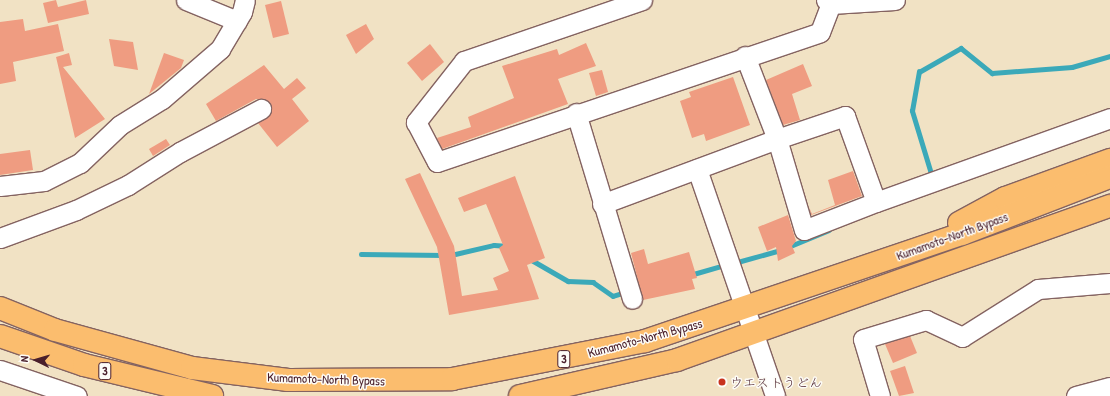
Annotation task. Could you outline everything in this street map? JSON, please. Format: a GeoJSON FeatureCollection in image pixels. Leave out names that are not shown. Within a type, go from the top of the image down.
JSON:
{"type":"FeatureCollection","features":[{"type":"Feature","properties":{"kind":"highway"},"geometry":{"type":"LineString","coordinates":[[894,257],[1005,198],[1110,160]]}},
{"type":"Feature","properties":{"kind":"highway","name":"Kumamoto-North Bypass"},"geometry":{"type":"LineString","coordinates":[[0,308],[55,330],[192,368],[288,380],[360,382],[452,379],[564,360],[645,341],[745,309],[894,257],[1110,177]]}},
{"type":"Feature","properties":{"kind":"highway","name":"Kumamoto-North Bypass"},"geometry":{"type":"LineString","coordinates":[[520,396],[676,360],[1110,206]]}},
{"type":"Feature","properties":{"kind":"highway","name":"3"},"geometry":{"type":"LineString","coordinates":[[0,336],[84,366],[212,396]]}},
{"type":"Feature","properties":{"kind":"street"},"geometry":{"type":"LineString","coordinates":[[186,0],[237,21]]}},
{"type":"Feature","properties":{"kind":"street"},"geometry":{"type":"LineString","coordinates":[[0,186],[44,181],[80,163],[120,125],[162,99],[220,49],[237,21],[245,0]]}},
{"type":"Feature","properties":{"kind":"street"},"geometry":{"type":"LineString","coordinates":[[642,0],[464,61],[416,122],[437,162],[576,113],[820,32],[829,2],[895,0]]}},
{"type":"Feature","properties":{"kind":"street"},"geometry":{"type":"LineString","coordinates":[[745,56],[777,139],[804,230],[876,202],[1110,118]]}},
{"type":"Feature","properties":{"kind":"street"},"geometry":{"type":"LineString","coordinates":[[0,238],[76,210],[128,186],[180,152],[261,109]]}},
{"type":"Feature","properties":{"kind":"street"},"geometry":{"type":"LineString","coordinates":[[576,113],[602,204],[632,299]]}},
{"type":"Feature","properties":{"kind":"street"},"geometry":{"type":"LineString","coordinates":[[602,204],[777,139],[845,116],[876,202]]}},
{"type":"Feature","properties":{"kind":"street"},"geometry":{"type":"LineString","coordinates":[[697,169],[775,396]]}},
{"type":"Feature","properties":{"kind":"street"},"geometry":{"type":"LineString","coordinates":[[880,396],[863,339],[926,320],[962,337],[1038,289],[1110,283]]}},
{"type":"Feature","properties":{"kind":"street"},"geometry":{"type":"LineString","coordinates":[[0,370],[28,378],[77,396]]}},
{"type":"Feature","properties":{"kind":"street"},"geometry":{"type":"LineString","coordinates":[[0,383],[28,378]]}},
{"type":"Feature","properties":{"kind":"street"},"geometry":{"type":"LineString","coordinates":[[1076,396],[1110,387]]}},
{"type":"Feature","properties":{"kind":"building"},"geometry":{"type":"Polygon","coordinates":[[[56,0],[58,7],[86,0],[89,14],[48,23],[43,3],[56,0]]]}},
{"type":"Feature","properties":{"kind":"building"},"geometry":{"type":"Polygon","coordinates":[[[281,1],[289,34],[273,38],[265,5],[281,1]]]}},
{"type":"Feature","properties":{"kind":"building"},"geometry":{"type":"Polygon","coordinates":[[[23,19],[25,31],[58,24],[64,51],[13,62],[16,81],[0,84],[0,22],[23,19]]]}},
{"type":"Feature","properties":{"kind":"building"},"geometry":{"type":"Polygon","coordinates":[[[366,24],[374,39],[356,54],[346,35],[366,24]]]}},
{"type":"Feature","properties":{"kind":"building"},"geometry":{"type":"Polygon","coordinates":[[[109,39],[133,42],[138,70],[114,66],[109,39]]]}},
{"type":"Feature","properties":{"kind":"building"},"geometry":{"type":"Polygon","coordinates":[[[586,43],[596,66],[558,79],[568,104],[442,149],[437,138],[471,127],[468,117],[514,98],[502,66],[557,49],[559,55],[586,43]]]}},
{"type":"Feature","properties":{"kind":"building"},"geometry":{"type":"Polygon","coordinates":[[[430,44],[444,62],[422,81],[407,63],[430,44]]]}},
{"type":"Feature","properties":{"kind":"building"},"geometry":{"type":"Polygon","coordinates":[[[69,53],[72,65],[63,67],[105,119],[75,138],[56,57],[69,53]]]}},
{"type":"Feature","properties":{"kind":"building"},"geometry":{"type":"Polygon","coordinates":[[[164,53],[184,60],[181,68],[149,94],[164,53]]]}},
{"type":"Feature","properties":{"kind":"building"},"geometry":{"type":"Polygon","coordinates":[[[803,64],[812,86],[792,94],[800,120],[783,125],[766,80],[803,64]]]}},
{"type":"Feature","properties":{"kind":"building"},"geometry":{"type":"Polygon","coordinates":[[[264,65],[284,89],[297,78],[306,88],[292,99],[309,121],[277,147],[258,123],[270,114],[271,104],[266,100],[256,99],[216,121],[206,104],[264,65]]]}},
{"type":"Feature","properties":{"kind":"building"},"geometry":{"type":"Polygon","coordinates":[[[602,70],[608,92],[596,96],[589,73],[602,70]]]}},
{"type":"Feature","properties":{"kind":"building"},"geometry":{"type":"Polygon","coordinates":[[[733,77],[750,125],[706,141],[704,134],[692,138],[680,101],[691,97],[689,92],[733,77]]]}},
{"type":"Feature","properties":{"kind":"building"},"geometry":{"type":"Polygon","coordinates":[[[166,139],[170,145],[153,156],[149,149],[166,139]]]}},
{"type":"Feature","properties":{"kind":"building"},"geometry":{"type":"Polygon","coordinates":[[[30,150],[33,170],[0,175],[0,154],[30,150]]]}},
{"type":"Feature","properties":{"kind":"building"},"geometry":{"type":"Polygon","coordinates":[[[853,171],[862,196],[811,215],[809,207],[812,214],[835,205],[828,180],[853,171]]]}},
{"type":"Feature","properties":{"kind":"building"},"geometry":{"type":"Polygon","coordinates":[[[420,173],[454,246],[462,296],[498,290],[493,278],[509,271],[499,248],[503,245],[486,204],[464,212],[458,198],[515,176],[545,258],[527,265],[539,299],[449,315],[437,247],[405,179],[420,173]]]}},
{"type":"Feature","properties":{"kind":"building"},"geometry":{"type":"Polygon","coordinates":[[[788,215],[796,241],[792,246],[795,253],[778,261],[776,247],[767,251],[758,227],[788,215]]]}},
{"type":"Feature","properties":{"kind":"building"},"geometry":{"type":"Polygon","coordinates":[[[644,249],[648,264],[689,252],[697,278],[692,279],[695,289],[643,300],[631,253],[644,249]]]}},
{"type":"Feature","properties":{"kind":"building"},"geometry":{"type":"Polygon","coordinates":[[[910,336],[917,353],[893,363],[885,344],[910,336]]]}},
{"type":"Feature","properties":{"kind":"building"},"geometry":{"type":"Polygon","coordinates":[[[905,366],[914,393],[899,396],[890,371],[905,366]]]}},
{"type":"Feature","properties":{"kind":"waterway"},"geometry":{"type":"LineString","coordinates":[[932,177],[912,111],[919,72],[961,48],[992,73],[1072,67],[1110,56]]}},
{"type":"Feature","properties":{"kind":"waterway"},"geometry":{"type":"LineString","coordinates":[[788,247],[829,230]]}},
{"type":"Feature","properties":{"kind":"waterway"},"geometry":{"type":"LineString","coordinates":[[451,255],[494,245],[508,246]]}},
{"type":"Feature","properties":{"kind":"waterway"},"geometry":{"type":"LineString","coordinates":[[734,263],[781,250]]}},
{"type":"Feature","properties":{"kind":"waterway"},"geometry":{"type":"LineString","coordinates":[[361,254],[444,255]]}},
{"type":"Feature","properties":{"kind":"waterway"},"geometry":{"type":"LineString","coordinates":[[530,259],[568,281],[593,282],[613,296],[625,292]]}},
{"type":"Feature","properties":{"kind":"waterway"},"geometry":{"type":"LineString","coordinates":[[690,275],[725,265]]}},
{"type":"Feature","properties":{"kind":"place","name":"ウエストうどん"},"geometry":{"type":"Point","coordinates":[722,382]}}]}
